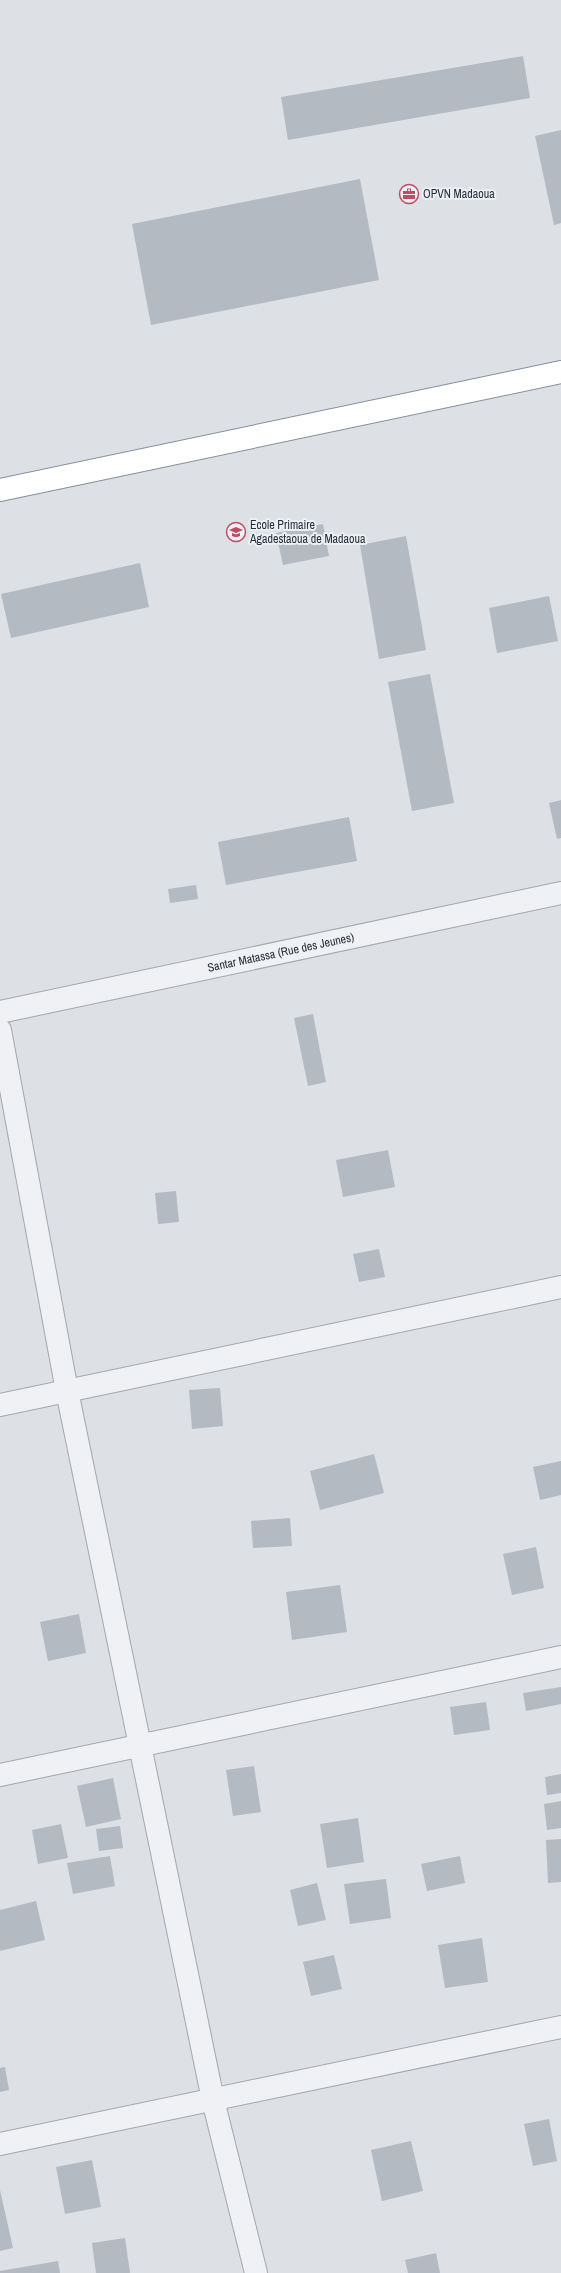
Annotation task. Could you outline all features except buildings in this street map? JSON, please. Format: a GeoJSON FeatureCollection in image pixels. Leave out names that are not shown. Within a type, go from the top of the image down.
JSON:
{"type":"FeatureCollection","features":[{"type":"Feature","properties":{"kind":"highway"},"geometry":{"type":"LineString","coordinates":[[0,490],[561,372]]}},
{"type":"Feature","properties":{"kind":"street","name":"Santar Matassa (Rue des Jeunes)"},"geometry":{"type":"LineString","coordinates":[[0,1012],[561,893]]}},
{"type":"Feature","properties":{"kind":"street"},"geometry":{"type":"LineString","coordinates":[[0,1030],[67,1391],[213,2100],[256,2273]]}},
{"type":"Feature","properties":{"kind":"street"},"geometry":{"type":"LineString","coordinates":[[0,1405],[561,1287]]}},
{"type":"Feature","properties":{"kind":"street"},"geometry":{"type":"LineString","coordinates":[[0,1775],[561,1657]]}},
{"type":"Feature","properties":{"kind":"street"},"geometry":{"type":"LineString","coordinates":[[0,2144],[561,2027]]}},
{"type":"Feature","properties":{"kind":"place","name":"OPVN Madaoua"},"geometry":{"type":"Point","coordinates":[409,194]}},
{"type":"Feature","properties":{"kind":"place","name":"Ecole Primaire Agadestaoua de Madaoua"},"geometry":{"type":"Point","coordinates":[236,532]}}]}
